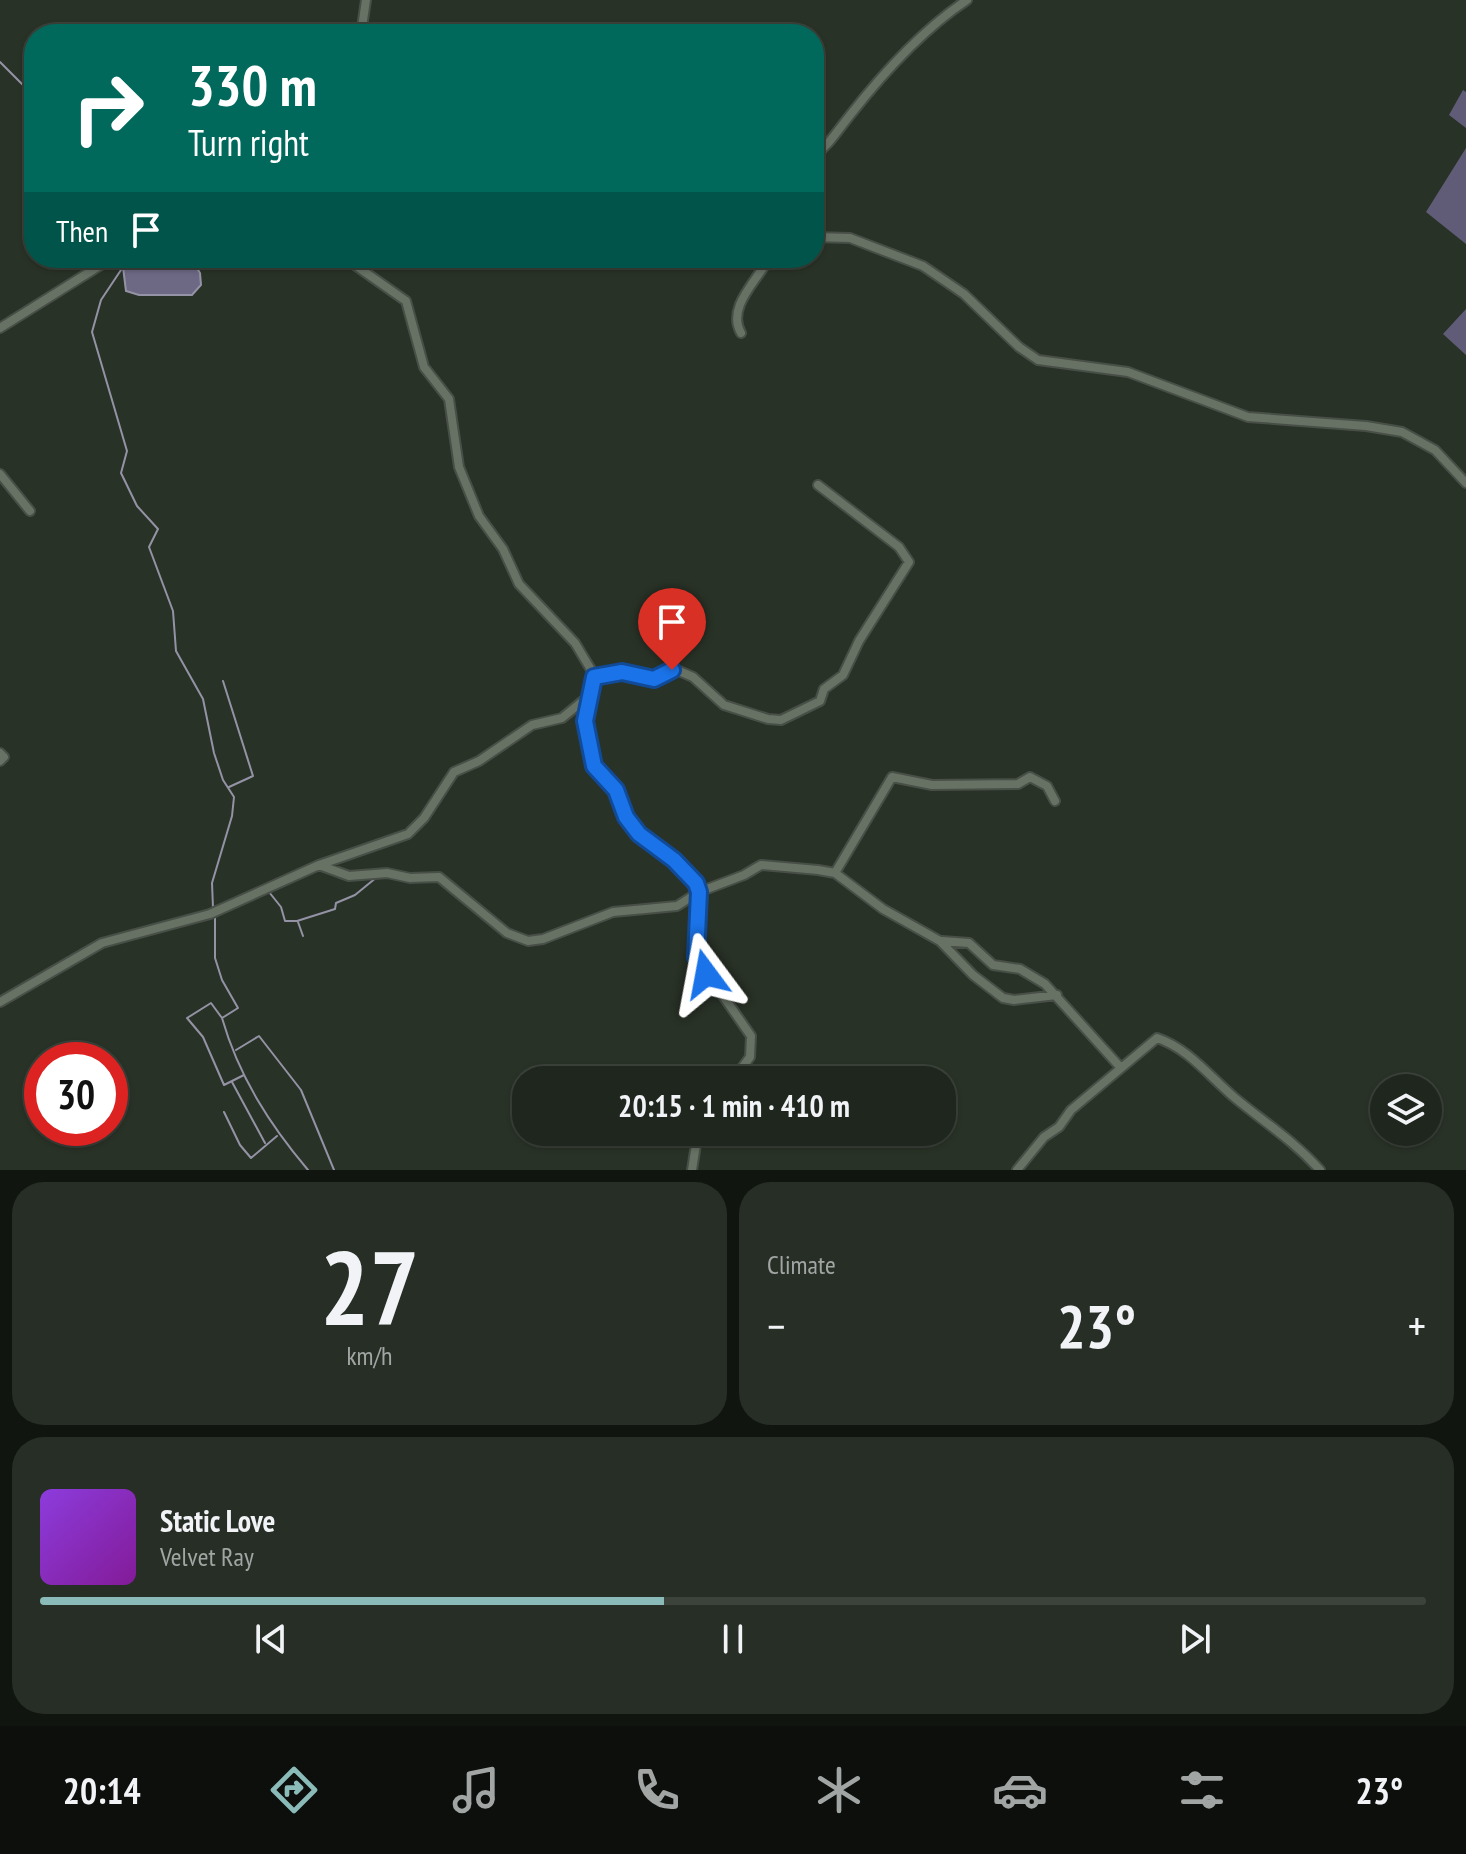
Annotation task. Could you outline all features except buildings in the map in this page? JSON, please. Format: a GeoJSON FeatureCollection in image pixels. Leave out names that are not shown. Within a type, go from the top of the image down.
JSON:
{"type":"FeatureCollection","features":[{"type":"Feature","properties":{"kind":"street"},"geometry":{"type":"LineString","coordinates":[[362,24],[366,0]]}},
{"type":"Feature","properties":{"kind":"street"},"geometry":{"type":"LineString","coordinates":[[824,148],[929,28],[967,0]]}},
{"type":"Feature","properties":{"kind":"street"},"geometry":{"type":"LineString","coordinates":[[824,237],[850,238],[923,266],[964,294],[1019,347],[1038,360],[1128,372],[1248,417],[1366,426],[1402,432],[1435,450],[1466,483]]}},
{"type":"Feature","properties":{"kind":"street"},"geometry":{"type":"LineString","coordinates":[[0,328],[96,268]]}},
{"type":"Feature","properties":{"kind":"street"},"geometry":{"type":"LineString","coordinates":[[359,268],[406,301],[414,341],[424,367],[451,405],[459,467],[479,516],[503,549],[519,584],[575,643],[594,677],[585,721],[594,766],[616,790],[626,817],[639,834],[681,867],[699,892],[696,957],[751,1036],[750,1057],[743,1066]]}},
{"type":"Feature","properties":{"kind":"street"},"geometry":{"type":"LineString","coordinates":[[741,333],[736,325],[738,308],[763,268]]}},
{"type":"Feature","properties":{"kind":"street"},"geometry":{"type":"LineString","coordinates":[[0,474],[30,511]]}},
{"type":"Feature","properties":{"kind":"street"},"geometry":{"type":"LineString","coordinates":[[594,677],[622,672],[654,679],[679,671],[693,677],[724,705],[775,720],[820,701],[824,689],[843,675],[859,641],[909,562],[899,547],[818,485]]}},
{"type":"Feature","properties":{"kind":"street"},"geometry":{"type":"LineString","coordinates":[[0,1002],[102,943],[210,914],[319,865],[408,834],[424,818],[454,772],[479,761],[532,725],[569,714],[592,692]]}},
{"type":"Feature","properties":{"kind":"street"},"geometry":{"type":"LineString","coordinates":[[0,753],[4,757],[0,761]]}},
{"type":"Feature","properties":{"kind":"street"},"geometry":{"type":"LineString","coordinates":[[835,873],[892,777],[932,785],[1018,784],[1030,777],[1047,786],[1055,801]]}},
{"type":"Feature","properties":{"kind":"street"},"geometry":{"type":"LineString","coordinates":[[319,865],[349,876],[439,877],[507,933],[528,941],[543,939],[613,912],[677,906],[699,892],[761,865],[835,873],[883,909],[940,941],[973,975],[1003,998],[1014,1000],[1057,995]]}},
{"type":"Feature","properties":{"kind":"street"},"geometry":{"type":"LineString","coordinates":[[940,941],[969,943],[993,965],[1020,969],[1057,995],[1121,1068]]}},
{"type":"Feature","properties":{"kind":"street"},"geometry":{"type":"LineString","coordinates":[[1017,1170],[1039,1141],[1063,1123],[1071,1110],[1154,1039],[1174,1046],[1301,1149],[1320,1170]]}},
{"type":"Feature","properties":{"kind":"street"},"geometry":{"type":"LineString","coordinates":[[692,1170],[696,1146]]}},
{"type":"Feature","properties":{"kind":"shaded area"},"geometry":{"type":"Polygon","coordinates":[[[1463,90],[1466,92],[1466,128],[1449,115],[1463,90]]]}},
{"type":"Feature","properties":{"kind":"shaded area"},"geometry":{"type":"Polygon","coordinates":[[[1466,148],[1466,244],[1426,212],[1466,148]]]}},
{"type":"Feature","properties":{"kind":"shaded area"},"geometry":{"type":"Polygon","coordinates":[[[123,268],[197,268],[200,273],[201,285],[192,295],[139,295],[126,291],[123,268]]]}},
{"type":"Feature","properties":{"kind":"shaded area"},"geometry":{"type":"Polygon","coordinates":[[[1466,309],[1466,355],[1443,334],[1466,309]]]}},
{"type":"Feature","properties":{"kind":"waterway"},"geometry":{"type":"LineString","coordinates":[[0,62],[24,86]]}},
{"type":"Feature","properties":{"kind":"waterway"},"geometry":{"type":"LineString","coordinates":[[122,268],[101,300],[92,332],[127,451],[121,473],[137,506],[158,529],[149,547],[173,611],[176,651],[203,699],[214,753],[223,780],[234,797],[232,816],[212,883],[213,908]]}},
{"type":"Feature","properties":{"kind":"waterway"},"geometry":{"type":"LineString","coordinates":[[223,681],[253,776],[229,787]]}},
{"type":"Feature","properties":{"kind":"waterway"},"geometry":{"type":"LineString","coordinates":[[269,892],[281,907],[285,921],[297,921],[335,909],[336,903],[355,895],[377,877]]}},
{"type":"Feature","properties":{"kind":"waterway"},"geometry":{"type":"LineString","coordinates":[[215,914],[215,958],[222,980],[238,1008],[222,1018],[229,1040],[257,1099],[308,1170]]}},
{"type":"Feature","properties":{"kind":"waterway"},"geometry":{"type":"LineString","coordinates":[[298,922],[303,936]]}},
{"type":"Feature","properties":{"kind":"waterway"},"geometry":{"type":"LineString","coordinates":[[222,1018],[211,1003],[187,1018],[203,1037],[224,1085],[244,1075]]}},
{"type":"Feature","properties":{"kind":"waterway"},"geometry":{"type":"LineString","coordinates":[[236,1050],[259,1036],[301,1090],[334,1170]]}},
{"type":"Feature","properties":{"kind":"waterway"},"geometry":{"type":"LineString","coordinates":[[232,1082],[265,1143]]}},
{"type":"Feature","properties":{"kind":"waterway"},"geometry":{"type":"LineString","coordinates":[[224,1112],[240,1145],[251,1158],[277,1136]]}},
{"type":"Feature","properties":{"kind":"route"},"geometry":{"type":"LineString","coordinates":[[672,670],[654,679],[622,672],[594,677],[586,712],[586,734],[594,766],[601,777],[614,786],[626,817],[647,842],[674,860],[696,883],[699,892],[696,957],[706,974]]}}]}
